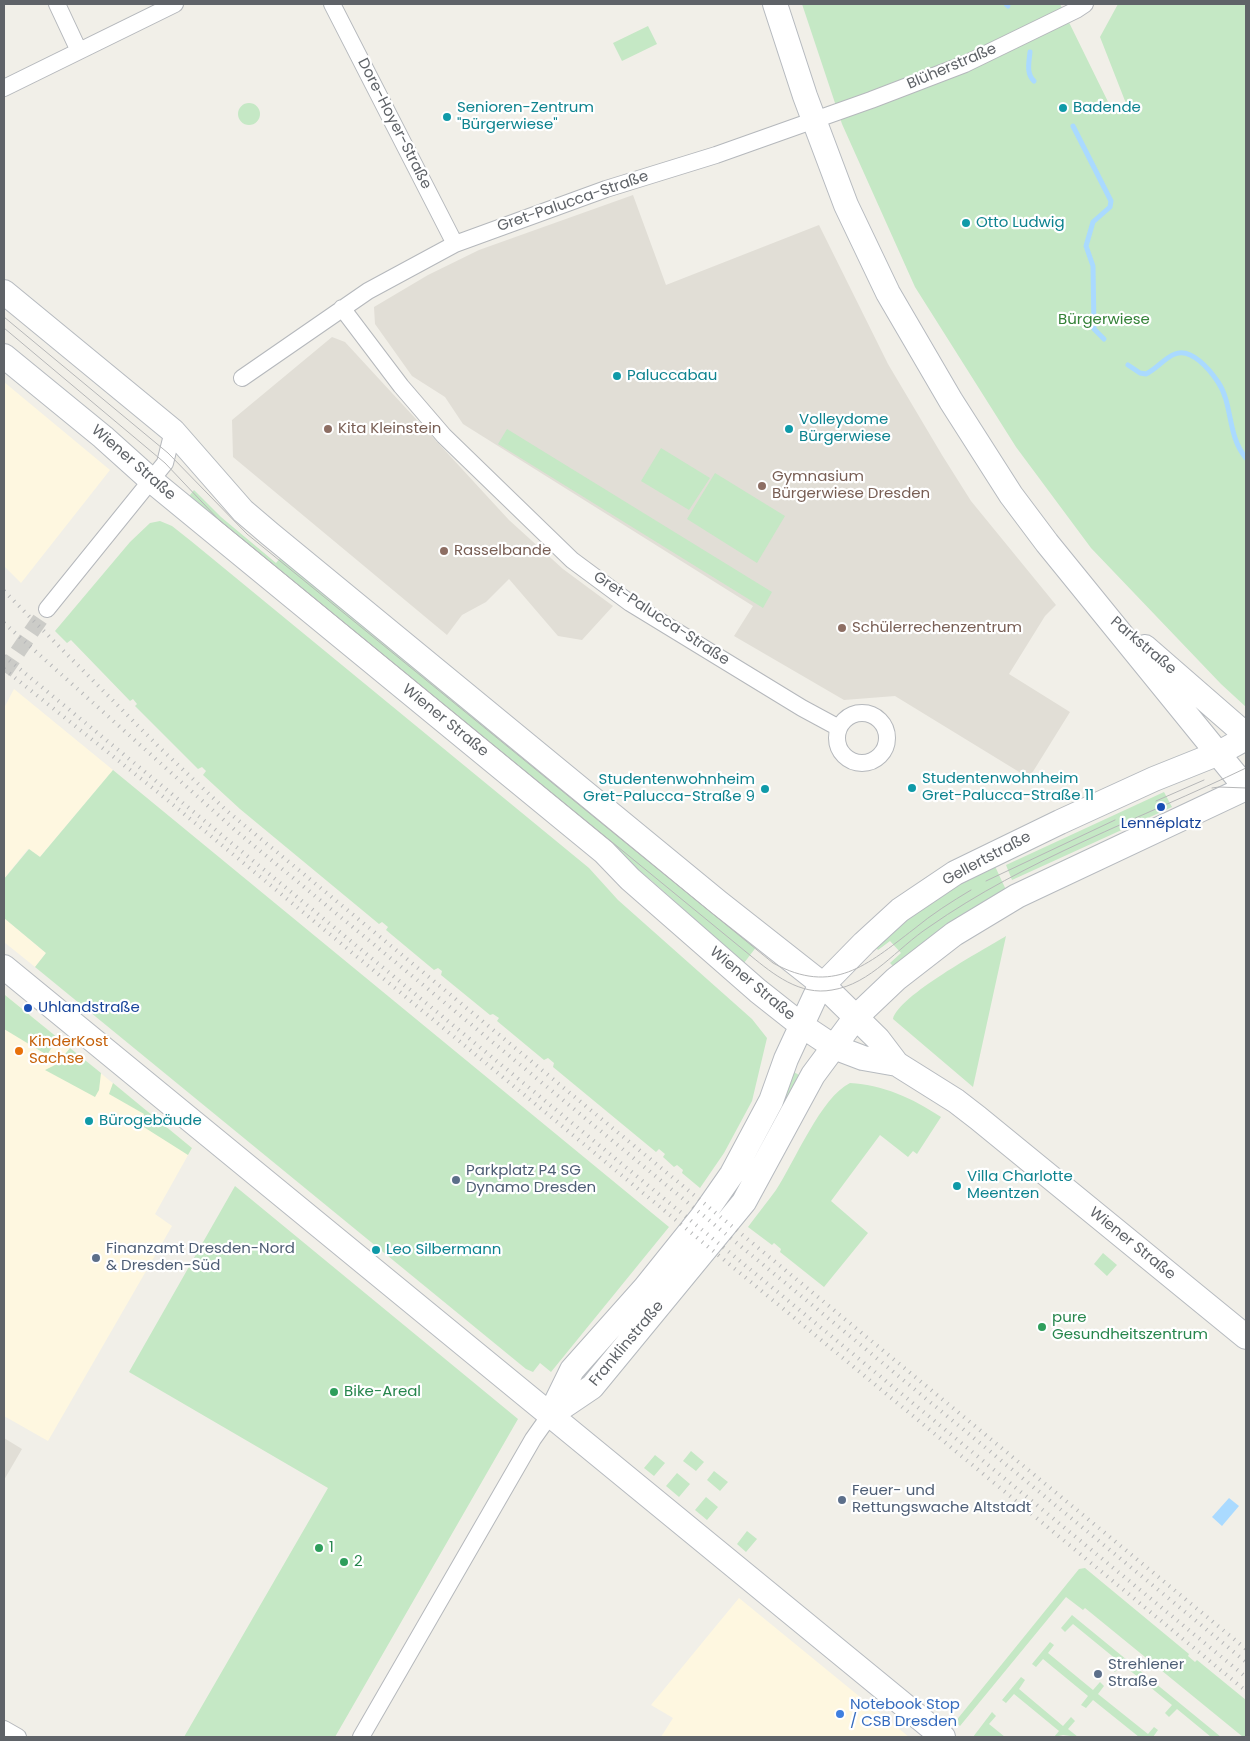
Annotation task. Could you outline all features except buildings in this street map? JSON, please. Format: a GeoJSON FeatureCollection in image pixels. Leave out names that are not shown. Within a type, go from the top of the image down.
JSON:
{"type":"FeatureCollection","features":[{"type":"Feature","properties":{"kind":"main road"},"geometry":{"type":"LineString","coordinates":[[776,4],[814,121],[846,205],[888,293],[951,400],[1011,495],[1047,543],[1107,615]]}},
{"type":"Feature","properties":{"kind":"main road","name":"Wiener Straße"},"geometry":{"type":"LineString","coordinates":[[4,292],[165,458],[604,852],[630,879],[765,997],[801,1025],[834,1047],[863,1058],[897,1064]]}},
{"type":"Feature","properties":{"kind":"main road","name":"Wiener Straße"},"geometry":{"type":"LineString","coordinates":[[4,356],[103,437],[165,458],[243,511],[718,902],[822,984],[878,1039],[897,1064],[956,1101],[978,1118],[1246,1337]]}},
{"type":"Feature","properties":{"kind":"main road","name":"Parkstraße"},"geometry":{"type":"LineString","coordinates":[[1107,615],[1246,736]]}},
{"type":"Feature","properties":{"kind":"main road","name":"Parkstraße"},"geometry":{"type":"LineString","coordinates":[[1107,615],[1174,702],[1219,753]]}},
{"type":"Feature","properties":{"kind":"main road"},"geometry":{"type":"LineString","coordinates":[[834,1047],[856,1017],[896,979],[954,934],[1017,896],[1246,788],[1219,753],[1246,736]]}},
{"type":"Feature","properties":{"kind":"main road","name":"Gellertstraße"},"geometry":{"type":"LineString","coordinates":[[801,1025],[822,984],[900,910],[955,873],[1077,814],[1219,753]]}},
{"type":"Feature","properties":{"kind":"main road"},"geometry":{"type":"LineString","coordinates":[[4,967],[943,1737]]}},
{"type":"Feature","properties":{"kind":"main road","name":"Franklinstraße"},"geometry":{"type":"LineString","coordinates":[[550,1415],[572,1370],[651,1280],[702,1217],[732,1174],[771,1101],[801,1025]]}},
{"type":"Feature","properties":{"kind":"main road","name":"Franklinstraße"},"geometry":{"type":"LineString","coordinates":[[550,1415],[592,1387],[744,1202],[810,1079],[834,1047]]}},
{"type":"Feature","properties":{"kind":"street"},"geometry":{"type":"LineString","coordinates":[[57,4],[79,51]]}},
{"type":"Feature","properties":{"kind":"street"},"geometry":{"type":"LineString","coordinates":[[4,88],[175,4]]}},
{"type":"Feature","properties":{"kind":"street","name":"Dore-Hoyer-Straße"},"geometry":{"type":"LineString","coordinates":[[332,4],[455,244]]}},
{"type":"Feature","properties":{"kind":"street","name":"Blüherstraße"},"geometry":{"type":"LineString","coordinates":[[814,121],[965,64],[1086,4]]}},
{"type":"Feature","properties":{"kind":"street","name":"Gret-Palucca-Straße"},"geometry":{"type":"LineString","coordinates":[[242,378],[368,291],[455,244],[606,189],[814,121]]}},
{"type":"Feature","properties":{"kind":"street","name":"Gret-Palucca-Straße"},"geometry":{"type":"LineString","coordinates":[[342,308],[400,386],[444,436],[572,560],[630,603],[802,708],[839,728]]}},
{"type":"Feature","properties":{"kind":"street"},"geometry":{"type":"LineString","coordinates":[[47,610],[165,458]]}},
{"type":"Feature","properties":{"kind":"street"},"geometry":{"type":"LineString","coordinates":[[361,1737],[533,1439],[550,1415]]}},
{"type":"Feature","properties":{"kind":"street"},"geometry":{"type":"LineString","coordinates":[[4,1729],[18,1737]]}},
{"type":"Feature","properties":{"kind":"shaded area","name":"Gymnasium Bürgerwiese Dresden"},"geometry":{"type":"Polygon","coordinates":[[[633,195],[666,285],[819,225],[888,364],[942,455],[971,501],[1056,605],[1045,616],[1009,674],[1070,712],[1029,778],[895,696],[844,700],[734,636],[753,606],[463,424],[445,397],[412,376],[375,324],[374,307],[428,275],[479,250],[633,195]]]}},
{"type":"Feature","properties":{"kind":"shaded area"},"geometry":{"type":"Polygon","coordinates":[[[332,337],[345,342],[509,520],[563,569],[613,606],[582,640],[558,636],[509,579],[486,602],[462,615],[447,635],[233,457],[232,420],[332,337]]]}},
{"type":"Feature","properties":{"kind":"shaded area"},"geometry":{"type":"Polygon","coordinates":[[[4,382],[110,470],[21,583],[4,566],[4,382]]]}},
{"type":"Feature","properties":{"kind":"shaded area"},"geometry":{"type":"Polygon","coordinates":[[[14,689],[113,770],[40,857],[28,849],[4,879],[4,708],[14,689]]]}},
{"type":"Feature","properties":{"kind":"shaded area"},"geometry":{"type":"Polygon","coordinates":[[[4,918],[46,953],[35,967],[4,942],[4,918]]]}},
{"type":"Feature","properties":{"kind":"shaded area"},"geometry":{"type":"Polygon","coordinates":[[[4,994],[192,1148],[155,1214],[172,1226],[48,1441],[4,1416],[4,994]]]}},
{"type":"Feature","properties":{"kind":"shaded area"},"geometry":{"type":"Polygon","coordinates":[[[4,1438],[22,1449],[4,1480],[4,1438]]]}},
{"type":"Feature","properties":{"kind":"shaded area"},"geometry":{"type":"Polygon","coordinates":[[[739,1598],[909,1737],[661,1737],[673,1718],[651,1705],[739,1598]]]}},
{"type":"Feature","properties":{"kind":"green space","name":"Bürgerwiese"},"geometry":{"type":"Polygon","coordinates":[[[802,4],[1060,4],[1114,114],[1127,106],[1100,37],[1118,4],[1246,4],[1246,707],[1221,684],[1091,548],[1016,447],[915,287],[842,124],[802,4]]]}},
{"type":"Feature","properties":{"kind":"green space"},"geometry":{"type":"Polygon","coordinates":[[[648,26],[657,44],[622,61],[613,43],[648,26]]]}},
{"type":"Feature","properties":{"kind":"green space"},"geometry":{"type":"Polygon","coordinates":[[[249,103],[257,106],[260,114],[257,122],[249,125],[241,122],[238,114],[241,106],[249,103]]]}},
{"type":"Feature","properties":{"kind":"green space"},"geometry":{"type":"Polygon","coordinates":[[[507,429],[772,592],[763,608],[498,444],[507,429]]]}},
{"type":"Feature","properties":{"kind":"green space"},"geometry":{"type":"Polygon","coordinates":[[[661,448],[710,478],[689,510],[641,481],[661,448]]]}},
{"type":"Feature","properties":{"kind":"green space"},"geometry":{"type":"Polygon","coordinates":[[[715,473],[785,516],[757,563],[687,519],[715,473]]]}},
{"type":"Feature","properties":{"kind":"green space"},"geometry":{"type":"Polygon","coordinates":[[[194,490],[221,517],[276,563],[282,556],[757,946],[744,963],[652,881],[186,500],[194,490]]]}},
{"type":"Feature","properties":{"kind":"green space"},"geometry":{"type":"Polygon","coordinates":[[[160,521],[172,526],[191,541],[589,868],[618,900],[752,1019],[767,1038],[752,1101],[724,1153],[700,1188],[682,1173],[683,1170],[677,1165],[674,1167],[663,1157],[665,1154],[659,1149],[656,1152],[553,1067],[554,1063],[548,1058],[544,1060],[497,1021],[499,1018],[493,1014],[490,1015],[441,975],[442,971],[438,968],[434,970],[386,930],[388,927],[382,922],[379,924],[240,809],[203,775],[206,771],[202,767],[198,769],[135,706],[137,704],[133,699],[130,701],[71,640],[67,643],[55,631],[130,542],[150,523],[160,521]]]}},
{"type":"Feature","properties":{"kind":"green space"},"geometry":{"type":"Polygon","coordinates":[[[113,770],[669,1227],[551,1372],[540,1363],[533,1372],[526,1369],[35,967],[46,953],[4,918],[4,879],[29,849],[40,857],[113,770]]]}},
{"type":"Feature","properties":{"kind":"green space"},"geometry":{"type":"Polygon","coordinates":[[[1164,792],[1172,807],[1012,880],[1006,865],[1164,792]]]}},
{"type":"Feature","properties":{"kind":"green space"},"geometry":{"type":"Polygon","coordinates":[[[993,862],[1007,892],[895,968],[890,963],[901,953],[890,941],[878,950],[873,944],[918,908],[993,862]]]}},
{"type":"Feature","properties":{"kind":"green space"},"geometry":{"type":"Polygon","coordinates":[[[1006,936],[973,1087],[893,1019],[898,1009],[925,986],[961,962],[1006,936]]]}},
{"type":"Feature","properties":{"kind":"green space"},"geometry":{"type":"Polygon","coordinates":[[[5,995],[58,1038],[47,1055],[4,1029],[5,995]]]}},
{"type":"Feature","properties":{"kind":"green space"},"geometry":{"type":"Polygon","coordinates":[[[70,1048],[101,1073],[99,1090],[95,1097],[45,1070],[57,1064],[70,1048]]]}},
{"type":"Feature","properties":{"kind":"green space"},"geometry":{"type":"Polygon","coordinates":[[[792,1071],[799,1075],[748,1177],[742,1174],[792,1071]]]}},
{"type":"Feature","properties":{"kind":"green space"},"geometry":{"type":"Polygon","coordinates":[[[113,1083],[192,1148],[188,1155],[139,1124],[144,1114],[109,1094],[113,1083]]]}},
{"type":"Feature","properties":{"kind":"green space"},"geometry":{"type":"Polygon","coordinates":[[[850,1083],[874,1086],[897,1094],[941,1117],[917,1154],[913,1151],[908,1157],[880,1135],[831,1201],[868,1233],[824,1287],[780,1252],[781,1249],[774,1243],[772,1245],[748,1227],[776,1190],[819,1115],[839,1090],[850,1083]]]}},
{"type":"Feature","properties":{"kind":"green space"},"geometry":{"type":"Polygon","coordinates":[[[235,1186],[518,1419],[335,1737],[184,1737],[328,1488],[129,1372],[235,1186]]]}},
{"type":"Feature","properties":{"kind":"green space"},"geometry":{"type":"Polygon","coordinates":[[[1103,1253],[1117,1265],[1107,1276],[1094,1264],[1103,1253]]]}},
{"type":"Feature","properties":{"kind":"green space"},"geometry":{"type":"Polygon","coordinates":[[[691,1451],[704,1462],[696,1471],[683,1461],[691,1451]]]}},
{"type":"Feature","properties":{"kind":"green space"},"geometry":{"type":"Polygon","coordinates":[[[655,1455],[665,1463],[654,1476],[644,1468],[655,1455]]]}},
{"type":"Feature","properties":{"kind":"green space"},"geometry":{"type":"Polygon","coordinates":[[[714,1471],[728,1482],[720,1491],[707,1480],[714,1471]]]}},
{"type":"Feature","properties":{"kind":"green space"},"geometry":{"type":"Polygon","coordinates":[[[677,1473],[690,1484],[679,1497],[666,1486],[677,1473]]]}},
{"type":"Feature","properties":{"kind":"green space"},"geometry":{"type":"Polygon","coordinates":[[[706,1497],[718,1507],[707,1520],[695,1510],[706,1497]]]}},
{"type":"Feature","properties":{"kind":"green space"},"geometry":{"type":"Polygon","coordinates":[[[747,1531],[757,1539],[746,1552],[737,1544],[747,1531]]]}},
{"type":"Feature","properties":{"kind":"green space"},"geometry":{"type":"Polygon","coordinates":[[[1085,1568],[1189,1654],[1188,1656],[1195,1662],[1197,1660],[1246,1700],[1246,1737],[1243,1737],[1085,1608],[1083,1610],[1066,1597],[960,1726],[955,1722],[1079,1569],[1085,1568]]]}},
{"type":"Feature","properties":{"kind":"green space"},"geometry":{"type":"Polygon","coordinates":[[[1072,1615],[1221,1737],[1211,1737],[1177,1709],[1169,1717],[1165,1713],[1172,1705],[1122,1664],[1115,1672],[1111,1669],[1117,1660],[1073,1624],[1065,1632],[1061,1628],[1072,1615]]]}},
{"type":"Feature","properties":{"kind":"green space"},"geometry":{"type":"Polygon","coordinates":[[[1050,1642],[1054,1645],[1048,1653],[1093,1690],[1100,1682],[1104,1686],[1098,1694],[1148,1734],[1154,1727],[1158,1730],[1153,1737],[1139,1737],[1093,1700],[1086,1708],[1081,1705],[1088,1696],[1043,1659],[1036,1667],[1032,1664],[1050,1642]]]}},
{"type":"Feature","properties":{"kind":"green space"},"geometry":{"type":"Polygon","coordinates":[[[1021,1677],[1025,1680],[1019,1689],[1063,1726],[1071,1717],[1075,1721],[1068,1729],[1078,1737],[1063,1735],[1054,1737],[1059,1731],[1014,1694],[1006,1703],[1002,1700],[1021,1677]]]}},
{"type":"Feature","properties":{"kind":"green space"},"geometry":{"type":"Polygon","coordinates":[[[992,1712],[996,1716],[989,1724],[1005,1737],[973,1737],[992,1712]]]}},
{"type":"Feature","properties":{"kind":"water"},"geometry":{"type":"Polygon","coordinates":[[[1229,1498],[1239,1506],[1222,1526],[1212,1517],[1229,1498]]]}},
{"type":"Feature","properties":{"kind":"waterway"},"geometry":{"type":"LineString","coordinates":[[1030,52],[1029,71],[1034,81]]}},
{"type":"Feature","properties":{"kind":"waterway"},"geometry":{"type":"LineString","coordinates":[[1073,126],[1111,201],[1110,207],[1093,222],[1086,246],[1093,266],[1094,329],[1104,339]]}},
{"type":"Feature","properties":{"kind":"waterway"},"geometry":{"type":"LineString","coordinates":[[1128,365],[1140,373],[1146,374],[1175,354],[1187,354],[1200,361],[1215,377],[1223,391],[1236,440],[1246,458]]}},
{"type":"Feature","properties":{"kind":"tunnel"},"geometry":{"type":"LineString","coordinates":[[4,672],[47,609]]}},
{"type":"Feature","properties":{"kind":"tram line"},"geometry":{"type":"LineString","coordinates":[[4,317],[168,453],[247,534],[773,963],[794,972],[814,977],[832,976],[848,972],[881,954],[935,913],[971,890]]}},
{"type":"Feature","properties":{"kind":"tram line"},"geometry":{"type":"LineString","coordinates":[[4,328],[165,463],[219,520],[759,963],[798,987],[820,991],[832,990],[859,981],[883,964],[917,935],[966,903],[1005,881],[1084,841],[1246,768]]}},
{"type":"Feature","properties":{"kind":"tram line"},"geometry":{"type":"LineString","coordinates":[[1156,801],[1204,780]]}},
{"type":"Feature","properties":{"kind":"tram line"},"geometry":{"type":"LineString","coordinates":[[1212,788],[1246,788]]}},
{"type":"Feature","properties":{"kind":"tram line"},"geometry":{"type":"LineString","coordinates":[[986,881],[1115,820]]}},
{"type":"Feature","properties":{"kind":"railway"},"geometry":{"type":"LineString","coordinates":[[4,591],[159,747],[227,811],[1246,1649]]}},
{"type":"Feature","properties":{"kind":"railway"},"geometry":{"type":"LineString","coordinates":[[4,623],[236,831],[1246,1662]]}},
{"type":"Feature","properties":{"kind":"railway"},"geometry":{"type":"LineString","coordinates":[[4,656],[1246,1677]]}},
{"type":"Feature","properties":{"kind":"railway"},"geometry":{"type":"LineString","coordinates":[[4,669],[160,794],[1246,1691]]}},
{"type":"Feature","properties":{"kind":"place","name":"Badende"},"geometry":{"type":"Point","coordinates":[1063,108]}},
{"type":"Feature","properties":{"kind":"place","name":"Senioren-Zentrum \"Bürgerwiese\""},"geometry":{"type":"Point","coordinates":[447,117]}},
{"type":"Feature","properties":{"kind":"place","name":"Otto Ludwig"},"geometry":{"type":"Point","coordinates":[966,223]}},
{"type":"Feature","properties":{"kind":"place","name":"Paluccabau"},"geometry":{"type":"Point","coordinates":[617,376]}},
{"type":"Feature","properties":{"kind":"place","name":"Kita Kleinstein"},"geometry":{"type":"Point","coordinates":[328,429]}},
{"type":"Feature","properties":{"kind":"place","name":"Volleydome Bürgerwiese"},"geometry":{"type":"Point","coordinates":[789,429]}},
{"type":"Feature","properties":{"kind":"place","name":"Gymnasium Bürgerwiese Dresden"},"geometry":{"type":"Point","coordinates":[762,486]}},
{"type":"Feature","properties":{"kind":"place","name":"Rasselbande"},"geometry":{"type":"Point","coordinates":[444,551]}},
{"type":"Feature","properties":{"kind":"place","name":"Schülerrechenzentrum"},"geometry":{"type":"Point","coordinates":[842,628]}},
{"type":"Feature","properties":{"kind":"place","name":"Studentenwohnheim Gret-Palucca-Straße 11"},"geometry":{"type":"Point","coordinates":[912,788]}},
{"type":"Feature","properties":{"kind":"place","name":"Studentenwohnheim Gret-Palucca-Straße 9"},"geometry":{"type":"Point","coordinates":[765,789]}},
{"type":"Feature","properties":{"kind":"place","name":"Lennéplatz"},"geometry":{"type":"Point","coordinates":[1161,807]}},
{"type":"Feature","properties":{"kind":"place","name":"Uhlandstraße"},"geometry":{"type":"Point","coordinates":[28,1008]}},
{"type":"Feature","properties":{"kind":"place","name":"KinderKost Sachse"},"geometry":{"type":"Point","coordinates":[19,1051]}},
{"type":"Feature","properties":{"kind":"place","name":"Bürogebäude"},"geometry":{"type":"Point","coordinates":[89,1121]}},
{"type":"Feature","properties":{"kind":"place","name":"Parkplatz P4 SG Dynamo Dresden"},"geometry":{"type":"Point","coordinates":[456,1180]}},
{"type":"Feature","properties":{"kind":"place","name":"Villa Charlotte Meentzen"},"geometry":{"type":"Point","coordinates":[957,1186]}},
{"type":"Feature","properties":{"kind":"place","name":"Leo Silbermann"},"geometry":{"type":"Point","coordinates":[376,1250]}},
{"type":"Feature","properties":{"kind":"place","name":"Finanzamt Dresden-Nord & Dresden-Süd"},"geometry":{"type":"Point","coordinates":[96,1258]}},
{"type":"Feature","properties":{"kind":"place","name":"pure Gesundheitszentrum"},"geometry":{"type":"Point","coordinates":[1042,1327]}},
{"type":"Feature","properties":{"kind":"place","name":"Bike-Areal"},"geometry":{"type":"Point","coordinates":[334,1392]}},
{"type":"Feature","properties":{"kind":"place","name":"Feuer- und Rettungswache Altstadt"},"geometry":{"type":"Point","coordinates":[842,1500]}},
{"type":"Feature","properties":{"kind":"place","name":"1"},"geometry":{"type":"Point","coordinates":[319,1548]}},
{"type":"Feature","properties":{"kind":"place","name":"2"},"geometry":{"type":"Point","coordinates":[344,1562]}},
{"type":"Feature","properties":{"kind":"place","name":"Strehlener Straße"},"geometry":{"type":"Point","coordinates":[1098,1674]}},
{"type":"Feature","properties":{"kind":"place","name":"Notebook Stop / CSB Dresden"},"geometry":{"type":"Point","coordinates":[840,1714]}}]}
